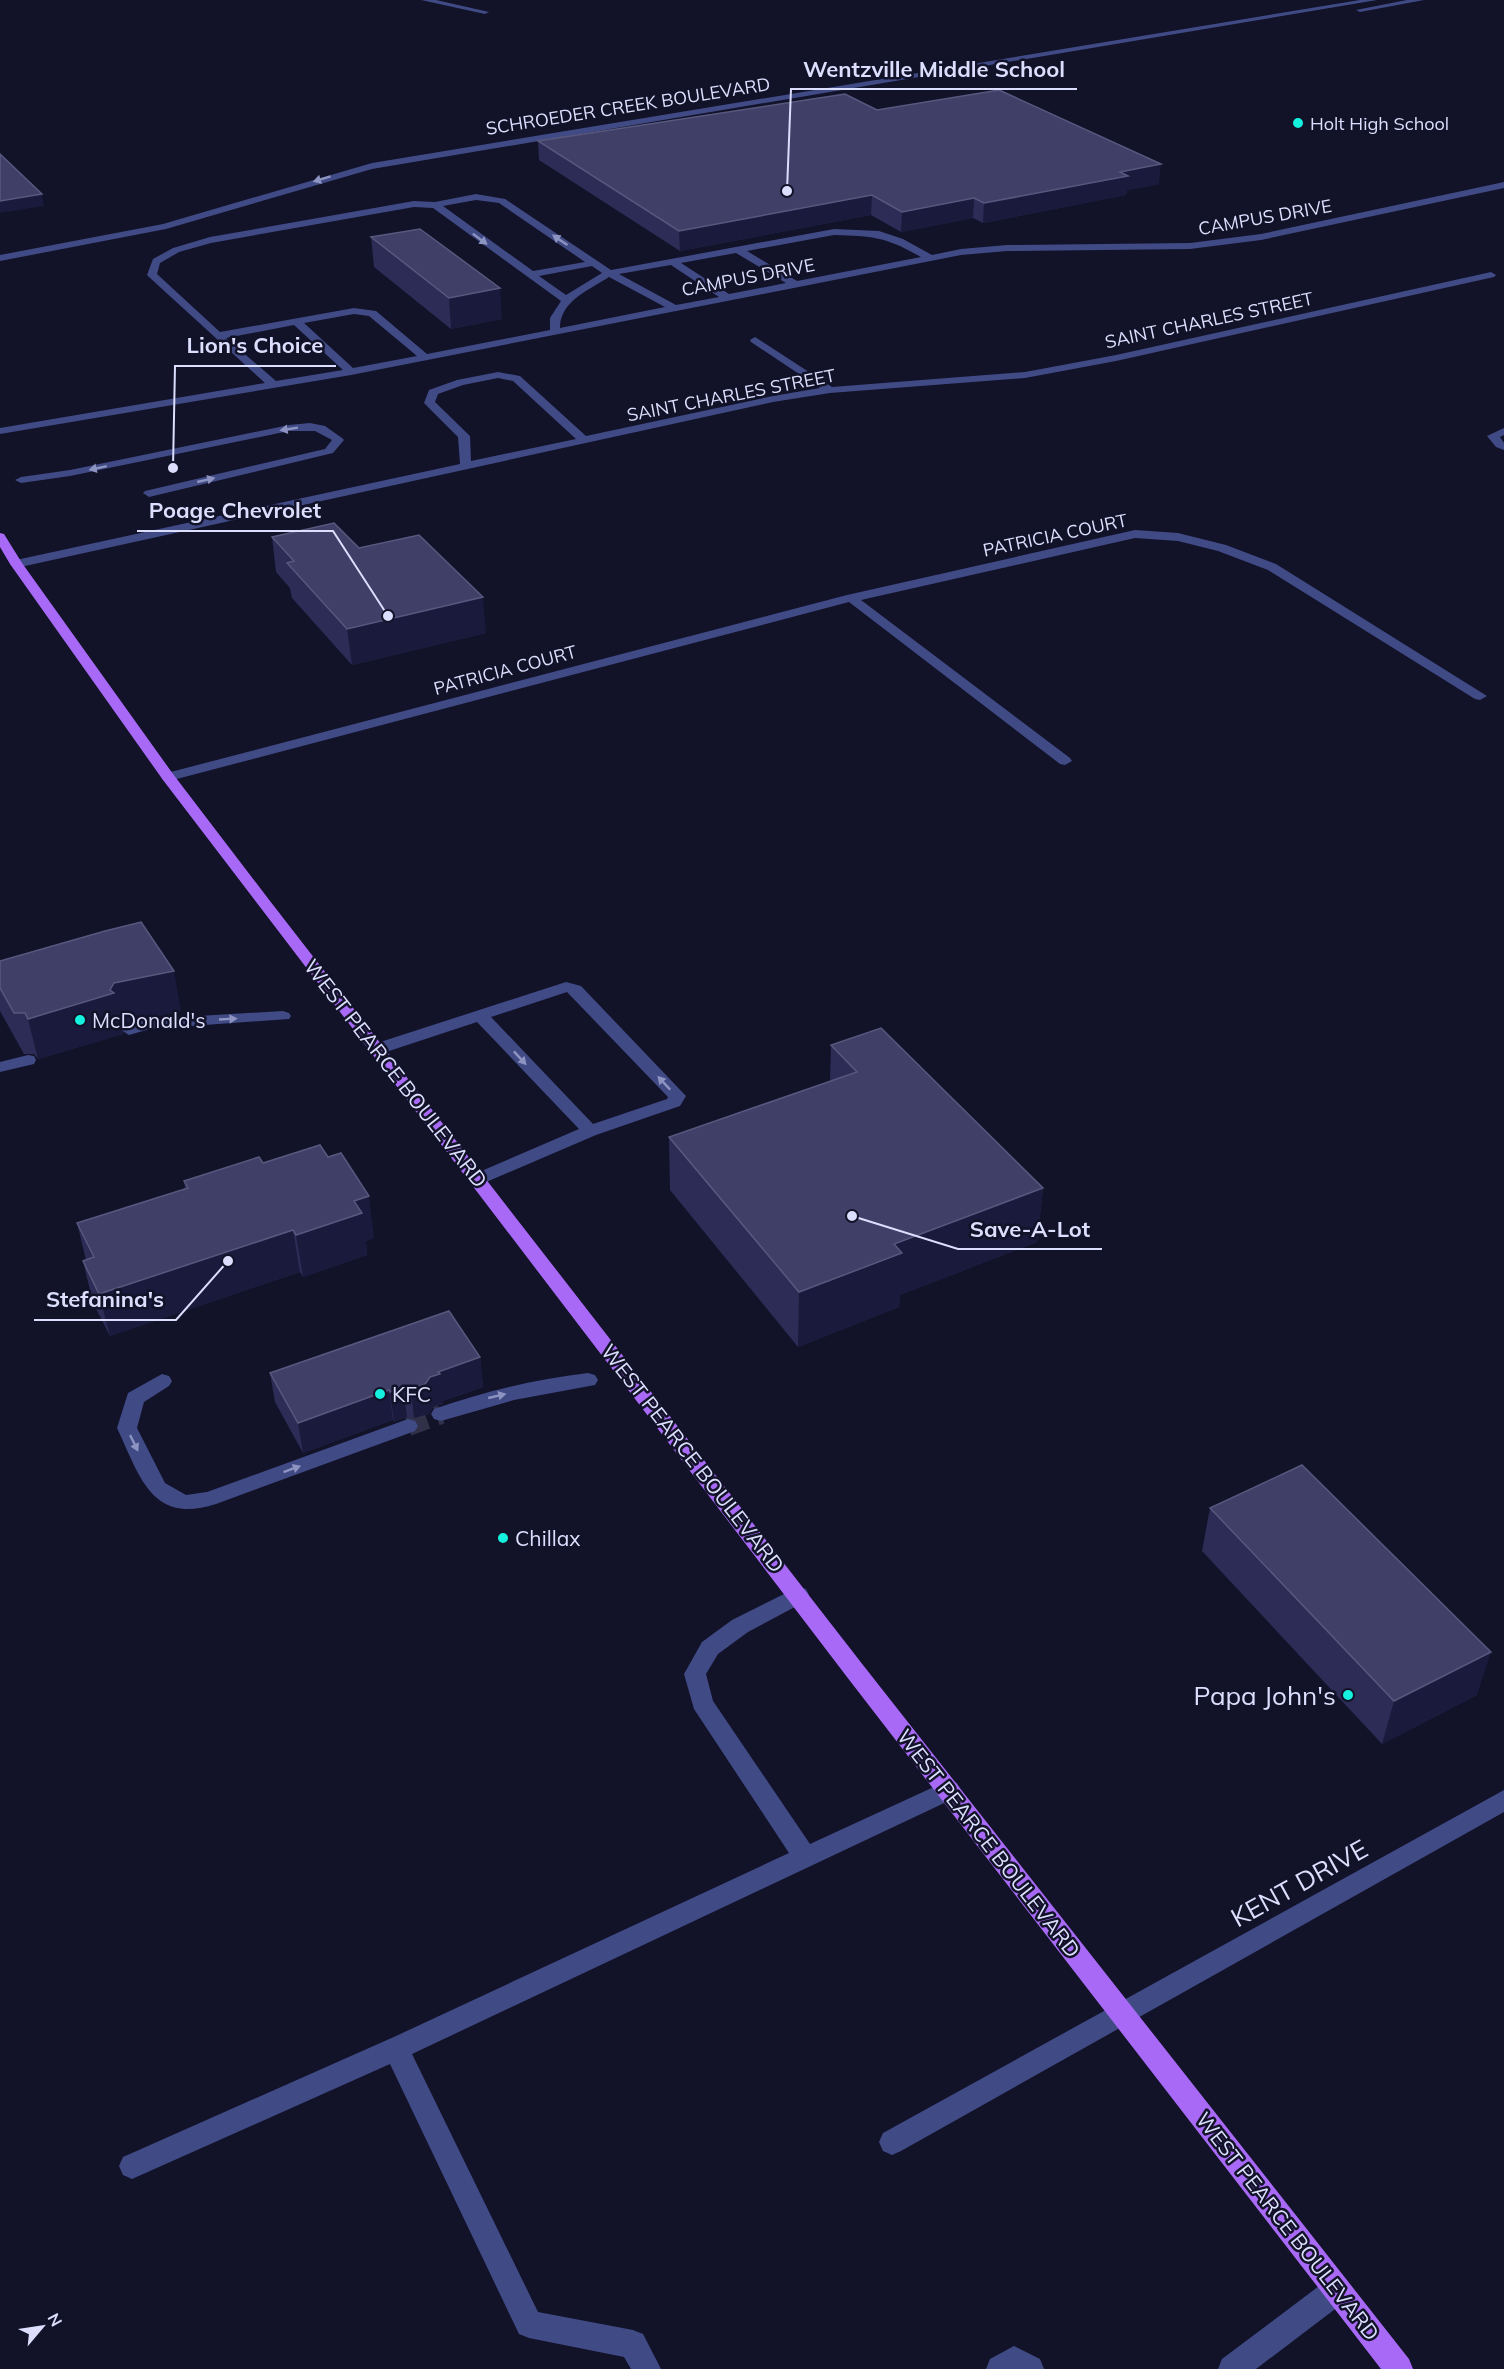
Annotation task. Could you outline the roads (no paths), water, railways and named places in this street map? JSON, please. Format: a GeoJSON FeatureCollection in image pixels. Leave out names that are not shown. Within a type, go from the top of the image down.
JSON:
{"type":"FeatureCollection","features":[{"type":"Feature","properties":{"kind":"main road","name":"WEST PEARCE BOULEVARD"},"geometry":{"type":"LineString","coordinates":[[0,537],[16,564],[168,777],[798,1595],[1399,2369]]}},
{"type":"Feature","properties":{"kind":"street"},"geometry":{"type":"LineString","coordinates":[[425,0],[485,12]]}},
{"type":"Feature","properties":{"kind":"street","name":"SCHROEDER CREEK BOULEVARD"},"geometry":{"type":"LineString","coordinates":[[106,240],[165,226],[331,176],[405,160],[1373,0]]}},
{"type":"Feature","properties":{"kind":"street","name":"SCHROEDER CREEK BOULEVARD"},"geometry":{"type":"LineString","coordinates":[[0,258],[178,230],[381,172],[1420,0]]}},
{"type":"Feature","properties":{"kind":"street","name":"CAMPUS DRIVE"},"geometry":{"type":"LineString","coordinates":[[0,431],[351,372],[961,252],[1007,248],[1190,246],[1261,237],[1504,185]]}},
{"type":"Feature","properties":{"kind":"street"},"geometry":{"type":"LineString","coordinates":[[273,385],[152,275],[156,261],[176,250],[210,240],[414,204],[435,205],[476,197],[502,201],[609,273],[674,308]]}},
{"type":"Feature","properties":{"kind":"street"},"geometry":{"type":"LineString","coordinates":[[246,202],[261,207]]}},
{"type":"Feature","properties":{"kind":"street"},"geometry":{"type":"LineString","coordinates":[[435,205],[566,300]]}},
{"type":"Feature","properties":{"kind":"street"},"geometry":{"type":"LineString","coordinates":[[555,332],[555,318],[566,300],[609,273],[834,232],[876,233],[900,241],[930,258]]}},
{"type":"Feature","properties":{"kind":"street"},"geometry":{"type":"LineString","coordinates":[[737,249],[794,284]]}},
{"type":"Feature","properties":{"kind":"street"},"geometry":{"type":"LineString","coordinates":[[672,261],[728,298]]}},
{"type":"Feature","properties":{"kind":"street"},"geometry":{"type":"LineString","coordinates":[[530,275],[593,262]]}},
{"type":"Feature","properties":{"kind":"street","name":"SAINT CHARLES STREET"},"geometry":{"type":"LineString","coordinates":[[16,564],[773,399],[830,390],[1025,375],[1116,358],[1491,275]]}},
{"type":"Feature","properties":{"kind":"street"},"geometry":{"type":"LineString","coordinates":[[218,336],[354,311],[372,313],[425,357]]}},
{"type":"Feature","properties":{"kind":"street"},"geometry":{"type":"LineString","coordinates":[[297,322],[351,372]]}},
{"type":"Feature","properties":{"kind":"street"},"geometry":{"type":"LineString","coordinates":[[756,340],[830,390]]}},
{"type":"Feature","properties":{"kind":"street"},"geometry":{"type":"LineString","coordinates":[[466,466],[464,436],[429,403],[433,392],[461,382],[498,375],[516,378],[585,441]]}},
{"type":"Feature","properties":{"kind":"street"},"geometry":{"type":"LineString","coordinates":[[21,480],[70,474],[289,428],[308,426],[327,429],[338,440],[329,451],[149,493]]}},
{"type":"Feature","properties":{"kind":"street"},"geometry":{"type":"LineString","coordinates":[[1504,431],[1493,436],[1504,447]]}},
{"type":"Feature","properties":{"kind":"street","name":"PATRICIA COURT"},"geometry":{"type":"LineString","coordinates":[[168,777],[851,598],[1136,534],[1178,537],[1222,548],[1272,567],[1480,696]]}},
{"type":"Feature","properties":{"kind":"street"},"geometry":{"type":"LineString","coordinates":[[851,598],[1065,761]]}},
{"type":"Feature","properties":{"kind":"street"},"geometry":{"type":"LineString","coordinates":[[377,1048],[566,987],[575,989],[677,1096],[674,1102],[590,1131],[478,1179]]}},
{"type":"Feature","properties":{"kind":"street"},"geometry":{"type":"LineString","coordinates":[[480,1015],[590,1131]]}},
{"type":"Feature","properties":{"kind":"street"},"geometry":{"type":"LineString","coordinates":[[129,1030],[149,1024],[283,1016]]}},
{"type":"Feature","properties":{"kind":"street"},"geometry":{"type":"LineString","coordinates":[[0,1066],[11,1066],[28,1060]]}},
{"type":"Feature","properties":{"kind":"street"},"geometry":{"type":"LineString","coordinates":[[441,1414],[492,1397],[556,1383],[588,1380]]}},
{"type":"Feature","properties":{"kind":"street"},"geometry":{"type":"LineString","coordinates":[[162,1381],[135,1398],[127,1428],[157,1488],[183,1503],[208,1499],[408,1426]]}},
{"type":"Feature","properties":{"kind":"street"},"geometry":{"type":"LineString","coordinates":[[798,1595],[740,1626],[710,1648],[695,1674],[702,1703],[805,1857]]}},
{"type":"Feature","properties":{"kind":"street"},"geometry":{"type":"LineString","coordinates":[[132,2166],[396,2048],[949,1790]]}},
{"type":"Feature","properties":{"kind":"street","name":"KENT DRIVE"},"geometry":{"type":"LineString","coordinates":[[891,2142],[1504,1800]]}},
{"type":"Feature","properties":{"kind":"street"},"geometry":{"type":"LineString","coordinates":[[396,2048],[529,2324],[633,2344],[647,2369]]}},
{"type":"Feature","properties":{"kind":"street"},"geometry":{"type":"LineString","coordinates":[[1232,2369],[1337,2290]]}},
{"type":"Feature","properties":{"kind":"street"},"geometry":{"type":"LineString","coordinates":[[1000,2369],[1014,2360],[1030,2369]]}},
{"type":"Feature","properties":{"kind":"tunnel"},"geometry":{"type":"LineString","coordinates":[[408,1426],[441,1414]]}},
{"type":"Feature","properties":{"kind":"place","name":"Holt High School"},"geometry":{"type":"Point","coordinates":[1298,123]}},
{"type":"Feature","properties":{"kind":"place","name":"Wentzville Middle School"},"geometry":{"type":"Point","coordinates":[787,191]}},
{"type":"Feature","properties":{"kind":"place","name":"Lion's Choice"},"geometry":{"type":"Point","coordinates":[173,468]}},
{"type":"Feature","properties":{"kind":"place","name":"Poage Chevrolet"},"geometry":{"type":"Point","coordinates":[388,616]}},
{"type":"Feature","properties":{"kind":"place","name":"McDonald's"},"geometry":{"type":"Point","coordinates":[80,1020]}},
{"type":"Feature","properties":{"kind":"place","name":"Save-A-Lot"},"geometry":{"type":"Point","coordinates":[852,1216]}},
{"type":"Feature","properties":{"kind":"place","name":"Stefanina's"},"geometry":{"type":"Point","coordinates":[228,1261]}},
{"type":"Feature","properties":{"kind":"place","name":"KFC"},"geometry":{"type":"Point","coordinates":[380,1394]}},
{"type":"Feature","properties":{"kind":"place","name":"Chillax"},"geometry":{"type":"Point","coordinates":[503,1538]}},
{"type":"Feature","properties":{"kind":"place","name":"Papa John's"},"geometry":{"type":"Point","coordinates":[1348,1695]}}]}
